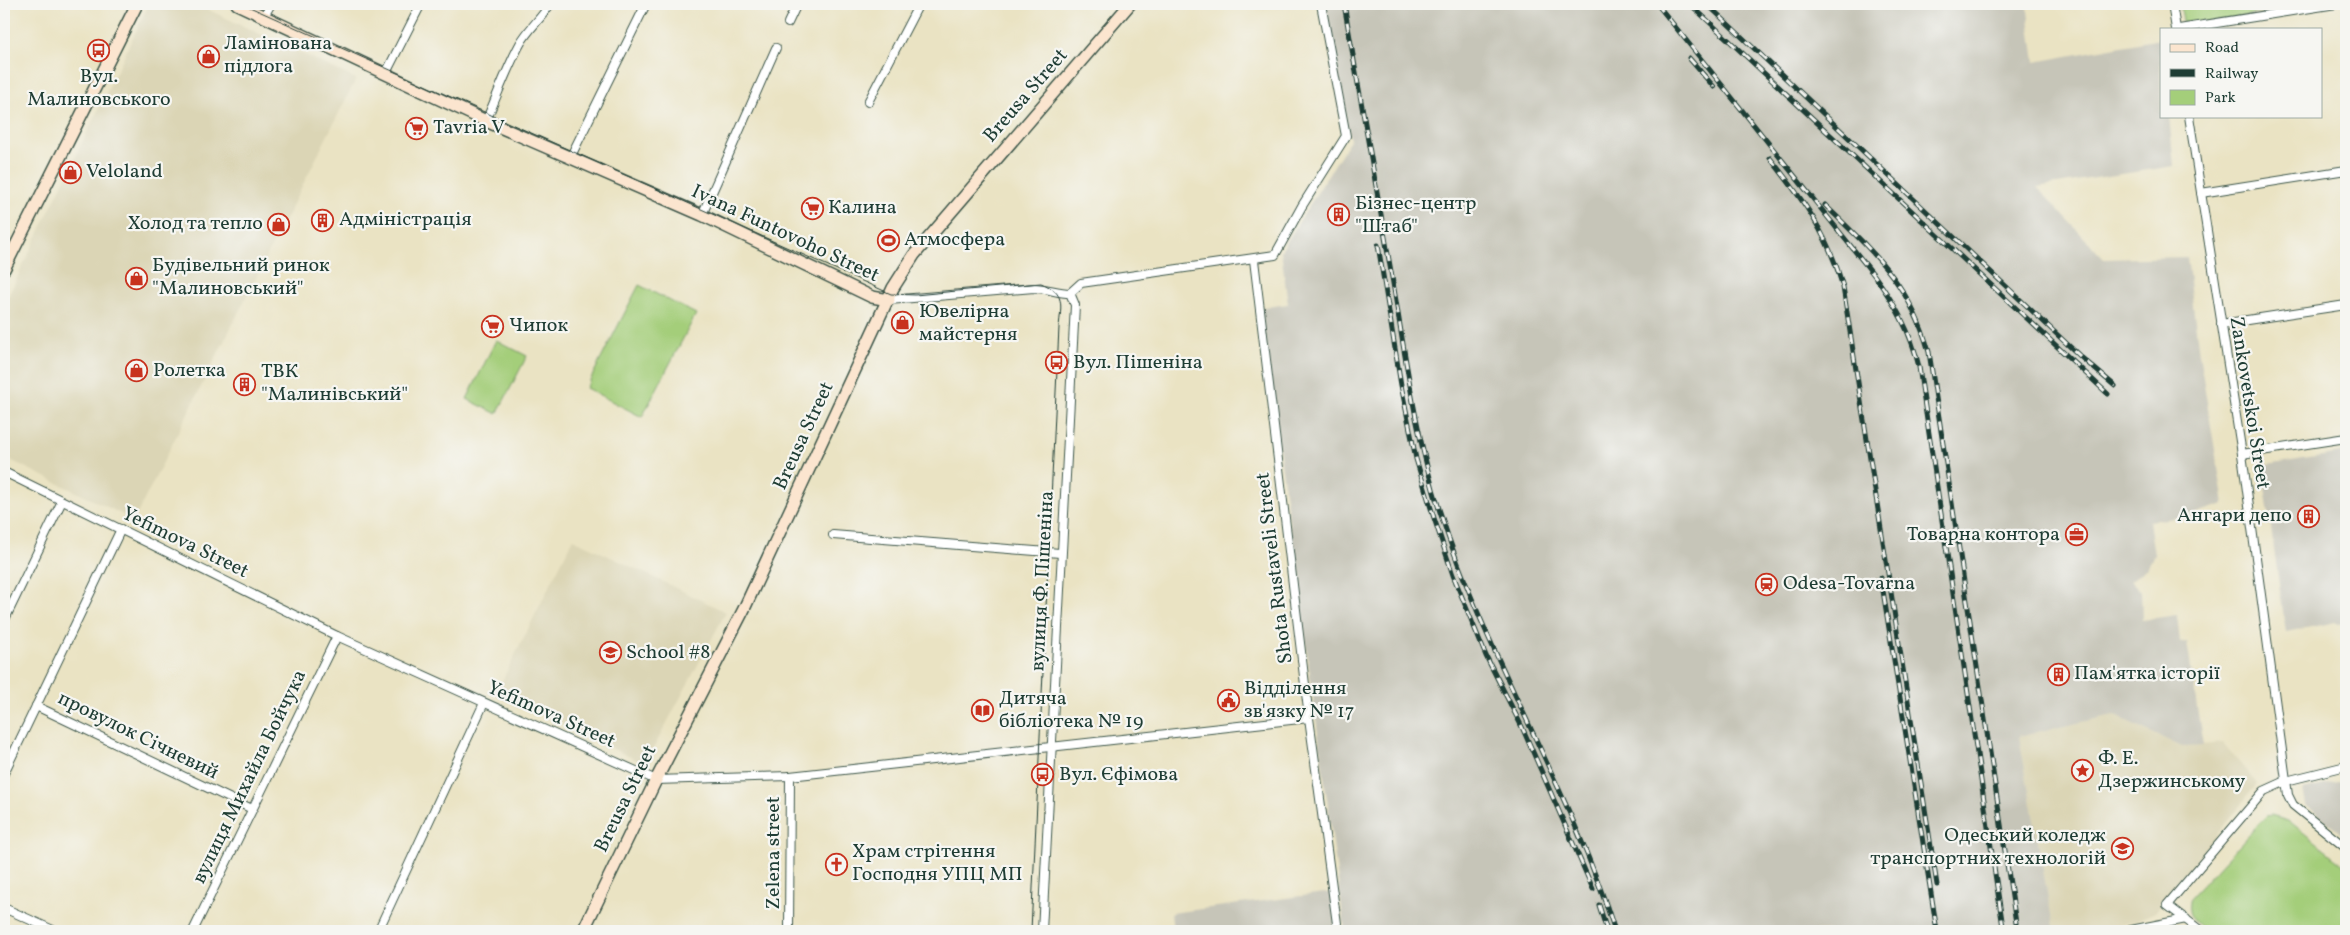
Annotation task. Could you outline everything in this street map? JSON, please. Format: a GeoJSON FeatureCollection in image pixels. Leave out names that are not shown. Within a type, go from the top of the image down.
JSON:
{"type":"FeatureCollection","features":[{"type":"Feature","properties":{"kind":"street"},"geometry":{"type":"LineString","coordinates":[[4,269],[137,4]]}},
{"type":"Feature","properties":{"kind":"street","name":"Ivana Funtovoho Street"},"geometry":{"type":"LineString","coordinates":[[237,4],[486,121],[702,215],[872,297],[888,300],[1034,288],[1047,288],[1062,293],[1070,293]]}},
{"type":"Feature","properties":{"kind":"street"},"geometry":{"type":"LineString","coordinates":[[264,16],[271,4]]}},
{"type":"Feature","properties":{"kind":"street"},"geometry":{"type":"LineString","coordinates":[[386,73],[421,4]]}},
{"type":"Feature","properties":{"kind":"street"},"geometry":{"type":"LineString","coordinates":[[486,121],[520,43],[543,16],[550,4]]}},
{"type":"Feature","properties":{"kind":"street"},"geometry":{"type":"LineString","coordinates":[[570,158],[646,4]]}},
{"type":"Feature","properties":{"kind":"street"},"geometry":{"type":"LineString","coordinates":[[788,23],[797,4]]}},
{"type":"Feature","properties":{"kind":"street"},"geometry":{"type":"LineString","coordinates":[[868,102],[919,4]]}},
{"type":"Feature","properties":{"kind":"street","name":"Breusa Street"},"geometry":{"type":"LineString","coordinates":[[583,931],[656,780],[744,609],[893,288],[914,255],[1130,4]]}},
{"type":"Feature","properties":{"kind":"street"},"geometry":{"type":"LineString","coordinates":[[1070,293],[1081,283],[1254,260],[1275,255],[1302,206],[1346,136],[1321,4]]}},
{"type":"Feature","properties":{"kind":"street"},"geometry":{"type":"LineString","coordinates":[[2172,4],[2177,28]]}},
{"type":"Feature","properties":{"kind":"street"},"geometry":{"type":"LineString","coordinates":[[2183,28],[2336,4]]}},
{"type":"Feature","properties":{"kind":"street"},"geometry":{"type":"LineString","coordinates":[[702,215],[776,48]]}},
{"type":"Feature","properties":{"kind":"street","name":"Zankovetskoi Street"},"geometry":{"type":"LineString","coordinates":[[2189,118],[2242,454],[2288,795],[2293,805],[2346,848]]}},
{"type":"Feature","properties":{"kind":"street"},"geometry":{"type":"LineString","coordinates":[[2201,193],[2346,170]]}},
{"type":"Feature","properties":{"kind":"street","name":"Shota Rustaveli Street"},"geometry":{"type":"LineString","coordinates":[[1254,260],[1309,718],[1338,931]]}},
{"type":"Feature","properties":{"kind":"street","name":"вулиця Ф. Пішеніна"},"geometry":{"type":"LineString","coordinates":[[1042,931],[1060,553],[1075,305],[1070,293]]}},
{"type":"Feature","properties":{"kind":"street"},"geometry":{"type":"LineString","coordinates":[[2221,324],[2346,305]]}},
{"type":"Feature","properties":{"kind":"street"},"geometry":{"type":"LineString","coordinates":[[2242,454],[2346,438]]}},
{"type":"Feature","properties":{"kind":"street","name":"Yefimova Street"},"geometry":{"type":"LineString","coordinates":[[4,472],[337,636],[656,780],[790,776],[1309,718]]}},
{"type":"Feature","properties":{"kind":"street"},"geometry":{"type":"LineString","coordinates":[[4,621],[62,501]]}},
{"type":"Feature","properties":{"kind":"street"},"geometry":{"type":"LineString","coordinates":[[4,772],[121,529]]}},
{"type":"Feature","properties":{"kind":"street"},"geometry":{"type":"LineString","coordinates":[[833,535],[1060,553]]}},
{"type":"Feature","properties":{"kind":"street","name":"вулиця Михайла Бойчука"},"geometry":{"type":"LineString","coordinates":[[193,931],[337,636]]}},
{"type":"Feature","properties":{"kind":"street"},"geometry":{"type":"LineString","coordinates":[[378,931],[484,703]]}},
{"type":"Feature","properties":{"kind":"street","name":"провулок Січневий"},"geometry":{"type":"LineString","coordinates":[[36,706],[252,809]]}},
{"type":"Feature","properties":{"kind":"street"},"geometry":{"type":"LineString","coordinates":[[2201,931],[2167,904],[2264,791],[2286,781],[2346,766]]}},
{"type":"Feature","properties":{"kind":"street","name":"Zelena street"},"geometry":{"type":"LineString","coordinates":[[789,931],[790,776]]}},
{"type":"Feature","properties":{"kind":"street"},"geometry":{"type":"LineString","coordinates":[[4,908],[55,931]]}},
{"type":"Feature","properties":{"kind":"street"},"geometry":{"type":"LineString","coordinates":[[2126,931],[2186,919]]}},
{"type":"Feature","properties":{"kind":"shaded area","name":"Будівельний ринок \"Малиновський\""},"geometry":{"type":"Polygon","coordinates":[[[149,4],[196,4],[356,79],[134,520],[4,457],[4,305],[149,4]]]}},
{"type":"Feature","properties":{"kind":"shaded area"},"geometry":{"type":"Polygon","coordinates":[[[1324,4],[2027,4],[2035,62],[2160,39],[2160,118],[2169,118],[2174,166],[2037,187],[2104,259],[2187,257],[2199,354],[2224,504],[2185,517],[2149,521],[2154,555],[2147,568],[2130,580],[2141,591],[2142,620],[2177,615],[2180,643],[2187,642],[2203,746],[2182,747],[2114,715],[2019,736],[2054,931],[1345,931],[1260,308],[1288,304],[1281,251],[1350,140],[1324,4]]]}},
{"type":"Feature","properties":{"kind":"shaded area"},"geometry":{"type":"Polygon","coordinates":[[[2346,452],[2346,623],[2337,624],[2336,622],[2286,632],[2262,466],[2346,452]]]}},
{"type":"Feature","properties":{"kind":"shaded area","name":"School #8"},"geometry":{"type":"Polygon","coordinates":[[[573,539],[726,612],[645,764],[496,693],[573,539]]]}},
{"type":"Feature","properties":{"kind":"shaded area","name":"Одеський коледж транспортних технологій"},"geometry":{"type":"Polygon","coordinates":[[[2114,715],[2182,747],[2223,743],[2257,784],[2155,912],[2135,921],[2088,931],[2054,931],[2019,736],[2114,715]]]}},
{"type":"Feature","properties":{"kind":"shaded area"},"geometry":{"type":"Polygon","coordinates":[[[2346,780],[2346,837],[2306,805],[2303,790],[2346,780]]]}},
{"type":"Feature","properties":{"kind":"shaded area"},"geometry":{"type":"Polygon","coordinates":[[[1332,892],[1337,931],[1173,931],[1171,913],[1332,892]]]}},
{"type":"Feature","properties":{"kind":"green space"},"geometry":{"type":"Polygon","coordinates":[[[2180,4],[2310,4],[2184,27],[2180,4]]]}},
{"type":"Feature","properties":{"kind":"green space"},"geometry":{"type":"Polygon","coordinates":[[[639,285],[696,314],[642,417],[586,388],[639,285]]]}},
{"type":"Feature","properties":{"kind":"green space"},"geometry":{"type":"Polygon","coordinates":[[[496,340],[527,356],[497,414],[467,399],[496,340]]]}},
{"type":"Feature","properties":{"kind":"green space"},"geometry":{"type":"Polygon","coordinates":[[[2271,815],[2288,820],[2346,867],[2346,931],[2206,931],[2192,918],[2189,909],[2190,898],[2266,816],[2271,815]]]}},
{"type":"Feature","properties":{"kind":"tram line"},"geometry":{"type":"LineString","coordinates":[[243,4],[891,294],[915,295],[1041,283],[1055,291],[1060,300],[1061,312],[1031,931]]}},
{"type":"Feature","properties":{"kind":"railway"},"geometry":{"type":"LineString","coordinates":[[1344,4],[1412,399],[1424,456],[1440,512],[1480,618],[1575,825],[1615,931]]}},
{"type":"Feature","properties":{"kind":"railway"},"geometry":{"type":"LineString","coordinates":[[1657,4],[1874,275],[1889,297],[1912,342],[1919,367],[2003,927]]}},
{"type":"Feature","properties":{"kind":"railway"},"geometry":{"type":"LineString","coordinates":[[1690,4],[2108,394]]}},
{"type":"Feature","properties":{"kind":"railway"},"geometry":{"type":"LineString","coordinates":[[1707,4],[2082,358],[2115,386]]}},
{"type":"Feature","properties":{"kind":"railway"},"geometry":{"type":"LineString","coordinates":[[1689,58],[1714,87]]}},
{"type":"Feature","properties":{"kind":"railway"},"geometry":{"type":"LineString","coordinates":[[1770,158],[1814,219],[1830,251],[1843,287],[1937,885]]}},
{"type":"Feature","properties":{"kind":"railway"},"geometry":{"type":"LineString","coordinates":[[1825,205],[1874,255],[1901,288],[1912,307],[1929,352],[2016,923]]}},
{"type":"Feature","properties":{"kind":"railway"},"geometry":{"type":"LineString","coordinates":[[1378,245],[1401,385],[1416,459],[1453,575],[1486,656],[1522,727],[1593,889]]}},
{"type":"Feature","properties":{"kind":"railway"},"geometry":{"type":"LineString","coordinates":[[1881,578],[1937,931]]}},
{"type":"Feature","properties":{"kind":"railway"},"geometry":{"type":"LineString","coordinates":[[1599,905],[1607,931]]}},
{"type":"Feature","properties":{"kind":"place","name":"Вул. Малиновського"},"geometry":{"type":"Point","coordinates":[99,51]}},
{"type":"Feature","properties":{"kind":"place","name":"Ламінована підлога"},"geometry":{"type":"Point","coordinates":[208,56]}},
{"type":"Feature","properties":{"kind":"place","name":"Tavria V"},"geometry":{"type":"Point","coordinates":[417,128]}},
{"type":"Feature","properties":{"kind":"place","name":"Veloland"},"geometry":{"type":"Point","coordinates":[70,172]}},
{"type":"Feature","properties":{"kind":"place","name":"Калина"},"geometry":{"type":"Point","coordinates":[812,208]}},
{"type":"Feature","properties":{"kind":"place","name":"Бізнес-центр \"Штаб\""},"geometry":{"type":"Point","coordinates":[1339,215]}},
{"type":"Feature","properties":{"kind":"place","name":"Адміністрація"},"geometry":{"type":"Point","coordinates":[323,220]}},
{"type":"Feature","properties":{"kind":"place","name":"Холод та тепло"},"geometry":{"type":"Point","coordinates":[279,224]}},
{"type":"Feature","properties":{"kind":"place","name":"Атмосфера"},"geometry":{"type":"Point","coordinates":[888,240]}},
{"type":"Feature","properties":{"kind":"place","name":"Будівельний ринок \"Малиновський\""},"geometry":{"type":"Point","coordinates":[136,278]}},
{"type":"Feature","properties":{"kind":"place","name":"Ювелірна майстерня"},"geometry":{"type":"Point","coordinates":[903,323]}},
{"type":"Feature","properties":{"kind":"place","name":"Чипок"},"geometry":{"type":"Point","coordinates":[493,326]}},
{"type":"Feature","properties":{"kind":"place","name":"Вул. Пішеніна"},"geometry":{"type":"Point","coordinates":[1057,363]}},
{"type":"Feature","properties":{"kind":"place","name":"Ролетка"},"geometry":{"type":"Point","coordinates":[137,371]}},
{"type":"Feature","properties":{"kind":"place","name":"ТВК \"Малинівський\""},"geometry":{"type":"Point","coordinates":[245,384]}},
{"type":"Feature","properties":{"kind":"place","name":"Ангари депо"},"geometry":{"type":"Point","coordinates":[2308,516]}},
{"type":"Feature","properties":{"kind":"place","name":"Товарна контора"},"geometry":{"type":"Point","coordinates":[2076,535]}},
{"type":"Feature","properties":{"kind":"place","name":"Odesa-Tovarna"},"geometry":{"type":"Point","coordinates":[1767,584]}},
{"type":"Feature","properties":{"kind":"place","name":"School #8"},"geometry":{"type":"Point","coordinates":[610,653]}},
{"type":"Feature","properties":{"kind":"place","name":"Пам'ятка історії"},"geometry":{"type":"Point","coordinates":[2058,674]}},
{"type":"Feature","properties":{"kind":"place","name":"Відділення зв'язку № 17"},"geometry":{"type":"Point","coordinates":[1228,701]}},
{"type":"Feature","properties":{"kind":"place","name":"Дитяча бібліотека № 19"},"geometry":{"type":"Point","coordinates":[983,711]}},
{"type":"Feature","properties":{"kind":"place","name":"Ф. Е. Дзержинському"},"geometry":{"type":"Point","coordinates":[2082,771]}},
{"type":"Feature","properties":{"kind":"place","name":"Вул. Єфімова"},"geometry":{"type":"Point","coordinates":[1043,775]}},
{"type":"Feature","properties":{"kind":"place","name":"Одеський коледж транспортних технологій"},"geometry":{"type":"Point","coordinates":[2122,848]}},
{"type":"Feature","properties":{"kind":"place","name":"Храм стрітення Господня УПЦ МП"},"geometry":{"type":"Point","coordinates":[836,864]}}]}
